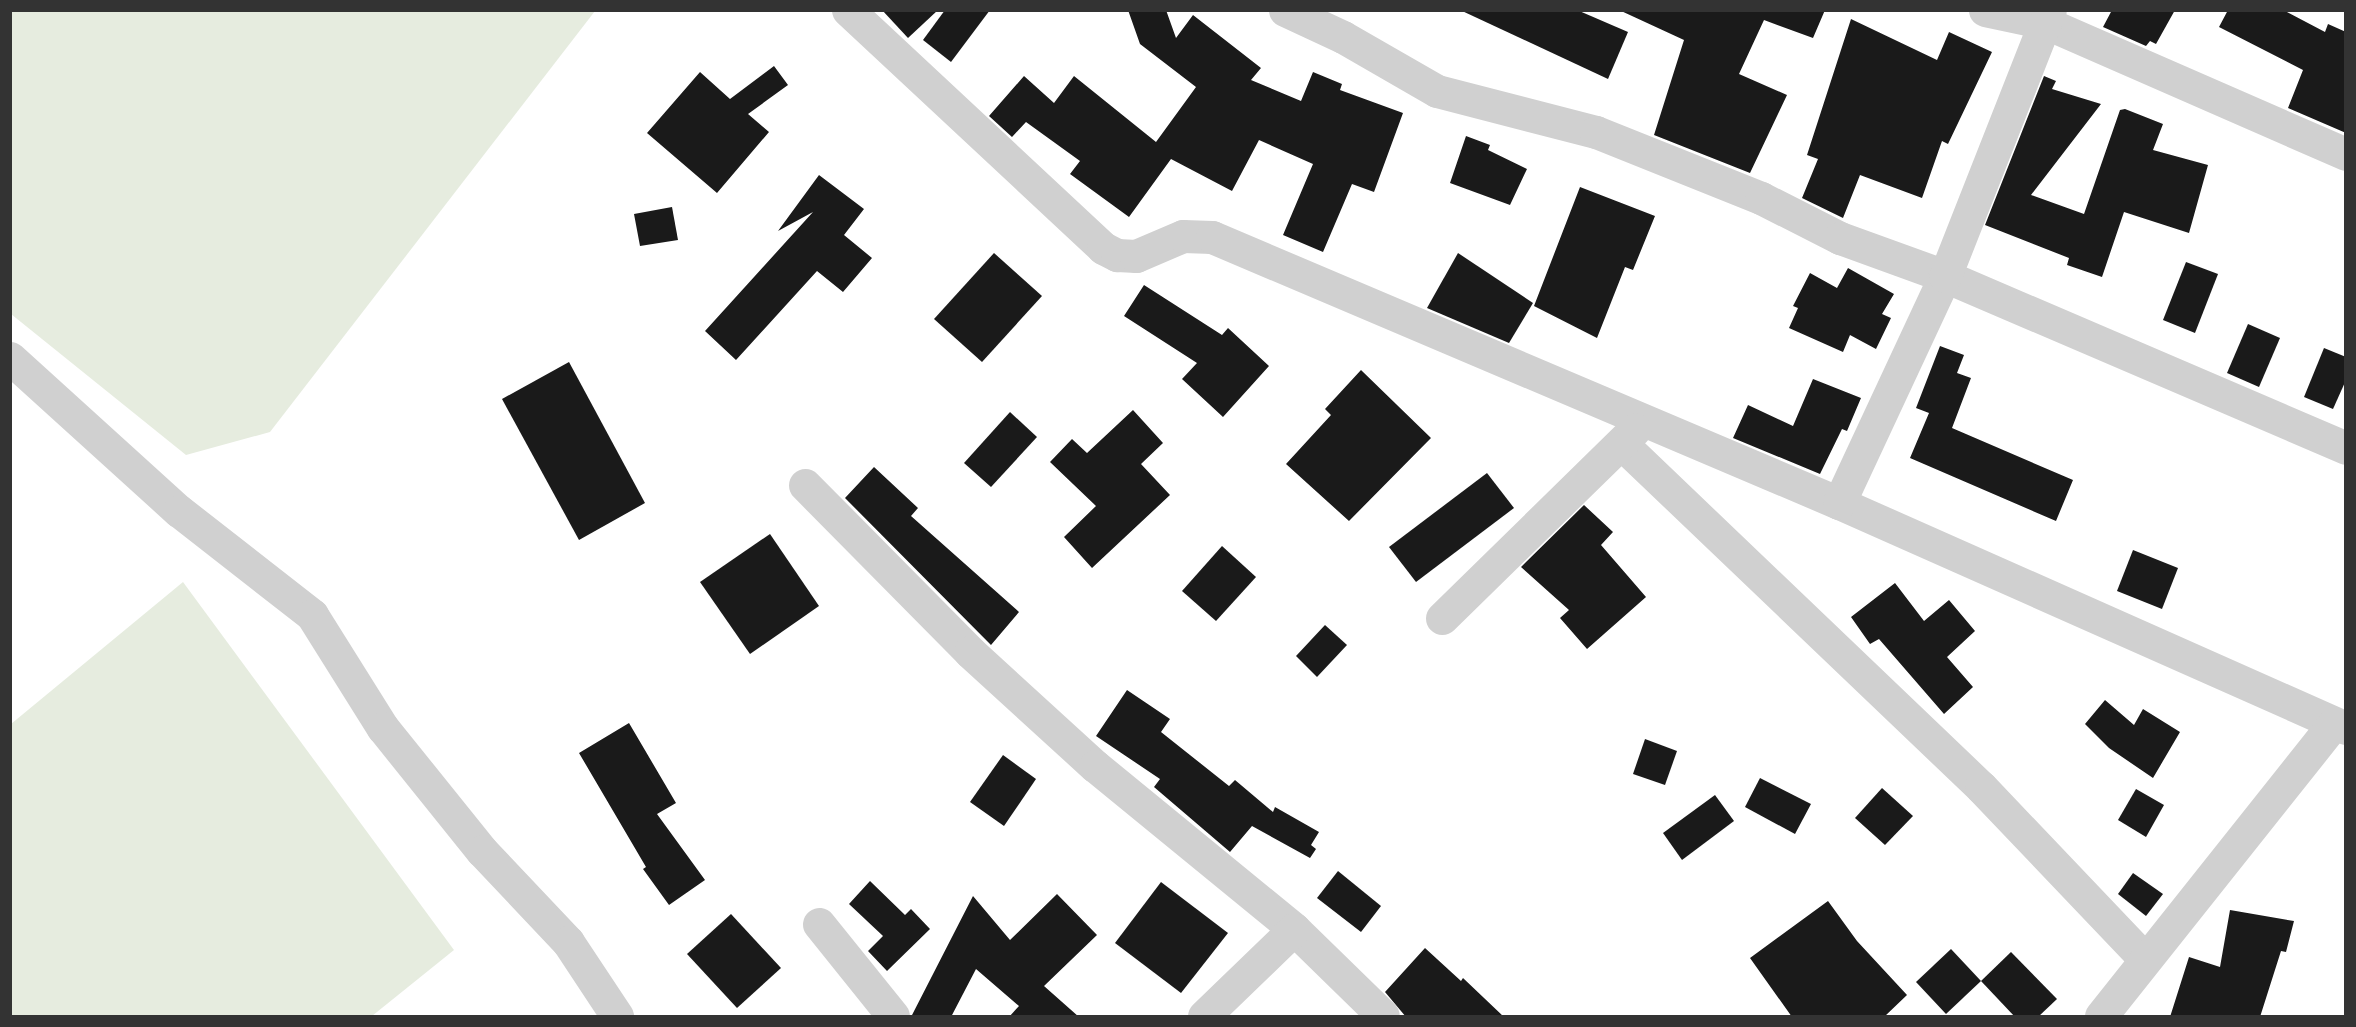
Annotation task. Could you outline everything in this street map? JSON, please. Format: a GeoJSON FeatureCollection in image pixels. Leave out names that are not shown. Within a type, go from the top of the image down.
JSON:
{"type":"FeatureCollection","features":[{"type":"Feature","properties":{"kind":"street"},"geometry":{"type":"LineString","coordinates":[[848,10],[1103,248],[1117,255],[1136,256],[1183,236],[1212,237],[1839,503],[2340,725],[2144,958],[2101,1017]]}},
{"type":"Feature","properties":{"kind":"street"},"geometry":{"type":"LineString","coordinates":[[1285,10],[1343,37],[1437,92],[1596,132],[1761,198],[1840,238],[1945,276],[2346,448]]}},
{"type":"Feature","properties":{"kind":"street"},"geometry":{"type":"LineString","coordinates":[[1985,10],[2048,17],[2346,154]]}},
{"type":"Feature","properties":{"kind":"street"},"geometry":{"type":"LineString","coordinates":[[1839,503],[1945,276],[2048,17]]}},
{"type":"Feature","properties":{"kind":"street"},"geometry":{"type":"LineString","coordinates":[[10,358],[179,511],[312,615],[383,728],[482,851],[568,942],[617,1017]]}},
{"type":"Feature","properties":{"kind":"street"},"geometry":{"type":"LineString","coordinates":[[1442,618],[1622,444],[1644,419]]}},
{"type":"Feature","properties":{"kind":"street"},"geometry":{"type":"LineString","coordinates":[[1622,444],[1980,787],[2144,958]]}},
{"type":"Feature","properties":{"kind":"street"},"geometry":{"type":"LineString","coordinates":[[805,485],[970,652],[1048,724],[1210,864],[1294,929],[1383,1017]]}},
{"type":"Feature","properties":{"kind":"street"},"geometry":{"type":"LineString","coordinates":[[819,924],[893,1017]]}},
{"type":"Feature","properties":{"kind":"street"},"geometry":{"type":"LineString","coordinates":[[1204,1017],[1294,929]]}},
{"type":"Feature","properties":{"kind":"shaded area"},"geometry":{"type":"Polygon","coordinates":[[[10,11],[595,11],[270,432],[186,455],[11,314],[10,11]]]}},
{"type":"Feature","properties":{"kind":"shaded area"},"geometry":{"type":"Polygon","coordinates":[[[183,582],[454,950],[372,1016],[11,1016],[11,724],[183,582]]]}},
{"type":"Feature","properties":{"kind":"building"},"geometry":{"type":"Polygon","coordinates":[[[882,10],[938,10],[908,38],[882,10]]]}},
{"type":"Feature","properties":{"kind":"building"},"geometry":{"type":"Polygon","coordinates":[[[945,10],[990,10],[951,62],[923,40],[945,10]]]}},
{"type":"Feature","properties":{"kind":"building"},"geometry":{"type":"Polygon","coordinates":[[[1128,10],[1166,10],[1176,38],[1193,15],[1261,68],[1251,80],[1301,101],[1313,72],[1342,84],[1340,90],[1403,113],[1374,192],[1352,184],[1323,252],[1283,235],[1313,164],[1259,140],[1232,191],[1171,159],[1129,217],[1070,174],[1080,161],[1026,122],[1012,137],[989,116],[1024,76],[1054,103],[1074,76],[1156,142],[1196,87],[1140,44],[1128,10]]]}},
{"type":"Feature","properties":{"kind":"building"},"geometry":{"type":"Polygon","coordinates":[[[1460,10],[1577,10],[1628,32],[1608,79],[1460,10]]]}},
{"type":"Feature","properties":{"kind":"building"},"geometry":{"type":"Polygon","coordinates":[[[1619,10],[1825,10],[1813,38],[1764,20],[1739,74],[1787,95],[1750,173],[1654,135],[1684,40],[1619,10]]]}},
{"type":"Feature","properties":{"kind":"building"},"geometry":{"type":"Polygon","coordinates":[[[2112,10],[2175,10],[2156,44],[2150,41],[2146,46],[2103,27],[2112,10]]]}},
{"type":"Feature","properties":{"kind":"building"},"geometry":{"type":"Polygon","coordinates":[[[2228,10],[2283,10],[2325,32],[2328,24],[2346,32],[2346,133],[2288,108],[2303,70],[2219,27],[2228,10]]]}},
{"type":"Feature","properties":{"kind":"building"},"geometry":{"type":"Polygon","coordinates":[[[1851,19],[1937,60],[1949,32],[1992,52],[1948,144],[1942,141],[1922,198],[1860,175],[1843,218],[1802,198],[1818,159],[1807,155],[1851,19]]]}},
{"type":"Feature","properties":{"kind":"building"},"geometry":{"type":"Polygon","coordinates":[[[774,66],[788,85],[748,114],[769,132],[717,193],[647,133],[700,72],[730,99],[774,66]]]}},
{"type":"Feature","properties":{"kind":"building"},"geometry":{"type":"Polygon","coordinates":[[[2044,76],[2056,81],[2052,89],[2101,104],[2031,195],[2084,214],[2120,110],[2125,109],[2163,124],[2153,150],[2208,165],[2189,233],[2124,212],[2102,277],[2067,265],[2069,258],[1985,225],[2044,76]]]}},
{"type":"Feature","properties":{"kind":"building"},"geometry":{"type":"Polygon","coordinates":[[[1466,136],[1490,145],[1488,150],[1527,169],[1510,205],[1450,183],[1466,136]]]}},
{"type":"Feature","properties":{"kind":"building"},"geometry":{"type":"Polygon","coordinates":[[[819,175],[864,209],[844,235],[872,258],[843,292],[817,271],[736,360],[705,331],[813,212],[778,231],[819,175]]]}},
{"type":"Feature","properties":{"kind":"building"},"geometry":{"type":"Polygon","coordinates":[[[1580,187],[1655,216],[1633,270],[1625,267],[1597,338],[1534,306],[1580,187]]]}},
{"type":"Feature","properties":{"kind":"building"},"geometry":{"type":"Polygon","coordinates":[[[672,207],[678,240],[640,246],[634,214],[672,207]]]}},
{"type":"Feature","properties":{"kind":"building"},"geometry":{"type":"Polygon","coordinates":[[[994,253],[1042,296],[982,362],[934,319],[994,253]]]}},
{"type":"Feature","properties":{"kind":"building"},"geometry":{"type":"Polygon","coordinates":[[[1458,253],[1533,303],[1509,343],[1427,308],[1458,253]]]}},
{"type":"Feature","properties":{"kind":"building"},"geometry":{"type":"Polygon","coordinates":[[[2186,262],[2218,274],[2195,333],[2163,320],[2186,262]]]}},
{"type":"Feature","properties":{"kind":"building"},"geometry":{"type":"Polygon","coordinates":[[[1848,268],[1894,294],[1882,314],[1891,318],[1876,349],[1850,335],[1843,352],[1789,328],[1798,308],[1793,306],[1810,273],[1837,288],[1848,268]]]}},
{"type":"Feature","properties":{"kind":"building"},"geometry":{"type":"Polygon","coordinates":[[[1144,285],[1222,335],[1228,328],[1269,366],[1223,417],[1182,379],[1197,363],[1124,316],[1144,285]]]}},
{"type":"Feature","properties":{"kind":"building"},"geometry":{"type":"Polygon","coordinates":[[[2248,324],[2280,338],[2259,387],[2227,373],[2248,324]]]}},
{"type":"Feature","properties":{"kind":"building"},"geometry":{"type":"Polygon","coordinates":[[[1940,346],[1964,355],[1957,373],[1971,378],[1952,428],[2073,480],[2056,521],[1910,458],[1929,413],[1916,408],[1940,346]]]}},
{"type":"Feature","properties":{"kind":"building"},"geometry":{"type":"Polygon","coordinates":[[[2324,348],[2346,357],[2346,380],[2333,409],[2304,397],[2324,348]]]}},
{"type":"Feature","properties":{"kind":"building"},"geometry":{"type":"Polygon","coordinates":[[[569,362],[645,503],[579,540],[502,399],[569,362]]]}},
{"type":"Feature","properties":{"kind":"building"},"geometry":{"type":"Polygon","coordinates":[[[1361,370],[1431,438],[1349,521],[1286,464],[1331,415],[1325,409],[1361,370]]]}},
{"type":"Feature","properties":{"kind":"building"},"geometry":{"type":"Polygon","coordinates":[[[1813,379],[1861,398],[1847,431],[1842,429],[1820,474],[1733,438],[1748,405],[1793,426],[1813,379]]]}},
{"type":"Feature","properties":{"kind":"building"},"geometry":{"type":"Polygon","coordinates":[[[1133,410],[1163,443],[1141,464],[1170,495],[1092,568],[1064,537],[1096,506],[1050,462],[1072,439],[1087,453],[1133,410]]]}},
{"type":"Feature","properties":{"kind":"building"},"geometry":{"type":"Polygon","coordinates":[[[1010,412],[1037,437],[991,487],[964,463],[1010,412]]]}},
{"type":"Feature","properties":{"kind":"building"},"geometry":{"type":"Polygon","coordinates":[[[874,467],[918,508],[911,516],[1019,612],[991,645],[845,498],[874,467]]]}},
{"type":"Feature","properties":{"kind":"building"},"geometry":{"type":"Polygon","coordinates":[[[1487,473],[1514,508],[1416,582],[1389,547],[1487,473]]]}},
{"type":"Feature","properties":{"kind":"building"},"geometry":{"type":"Polygon","coordinates":[[[1584,505],[1613,532],[1601,545],[1646,597],[1587,649],[1560,618],[1569,610],[1521,567],[1584,505]]]}},
{"type":"Feature","properties":{"kind":"building"},"geometry":{"type":"Polygon","coordinates":[[[770,534],[819,606],[750,654],[700,582],[770,534]]]}},
{"type":"Feature","properties":{"kind":"building"},"geometry":{"type":"Polygon","coordinates":[[[1222,546],[1256,577],[1216,621],[1182,591],[1222,546]]]}},
{"type":"Feature","properties":{"kind":"building"},"geometry":{"type":"Polygon","coordinates":[[[2133,550],[2178,568],[2162,609],[2117,591],[2133,550]]]}},
{"type":"Feature","properties":{"kind":"building"},"geometry":{"type":"Polygon","coordinates":[[[1895,583],[1924,621],[1949,600],[1975,631],[1947,657],[1973,687],[1944,714],[1879,639],[1870,644],[1851,617],[1895,583]]]}},
{"type":"Feature","properties":{"kind":"building"},"geometry":{"type":"Polygon","coordinates":[[[1325,625],[1347,645],[1317,677],[1296,656],[1325,625]]]}},
{"type":"Feature","properties":{"kind":"building"},"geometry":{"type":"Polygon","coordinates":[[[1127,690],[1170,719],[1161,732],[1229,786],[1235,780],[1273,812],[1275,807],[1319,832],[1311,845],[1316,849],[1310,858],[1252,826],[1230,852],[1154,787],[1160,779],[1096,736],[1127,690]]]}},
{"type":"Feature","properties":{"kind":"building"},"geometry":{"type":"Polygon","coordinates":[[[2105,700],[2134,725],[2143,709],[2180,732],[2153,778],[2109,748],[2085,724],[2105,700]]]}},
{"type":"Feature","properties":{"kind":"building"},"geometry":{"type":"Polygon","coordinates":[[[629,723],[676,803],[657,814],[705,880],[669,905],[643,869],[646,867],[579,753],[629,723]]]}},
{"type":"Feature","properties":{"kind":"building"},"geometry":{"type":"Polygon","coordinates":[[[1645,739],[1677,751],[1665,785],[1633,774],[1645,739]]]}},
{"type":"Feature","properties":{"kind":"building"},"geometry":{"type":"Polygon","coordinates":[[[1003,755],[1036,779],[1004,826],[970,802],[1003,755]]]}},
{"type":"Feature","properties":{"kind":"building"},"geometry":{"type":"Polygon","coordinates":[[[1760,778],[1811,804],[1795,834],[1745,807],[1760,778]]]}},
{"type":"Feature","properties":{"kind":"building"},"geometry":{"type":"Polygon","coordinates":[[[1882,788],[1913,816],[1885,845],[1855,818],[1882,788]]]}},
{"type":"Feature","properties":{"kind":"building"},"geometry":{"type":"Polygon","coordinates":[[[2136,789],[2164,805],[2146,837],[2118,820],[2136,789]]]}},
{"type":"Feature","properties":{"kind":"building"},"geometry":{"type":"Polygon","coordinates":[[[1715,795],[1734,821],[1682,860],[1663,833],[1715,795]]]}},
{"type":"Feature","properties":{"kind":"building"},"geometry":{"type":"Polygon","coordinates":[[[1338,871],[1381,906],[1361,932],[1317,898],[1338,871]]]}},
{"type":"Feature","properties":{"kind":"building"},"geometry":{"type":"Polygon","coordinates":[[[2133,873],[2163,894],[2146,916],[2118,894],[2133,873]]]}},
{"type":"Feature","properties":{"kind":"building"},"geometry":{"type":"Polygon","coordinates":[[[870,881],[905,915],[911,909],[930,929],[887,971],[868,951],[883,936],[849,904],[870,881]]]}},
{"type":"Feature","properties":{"kind":"building"},"geometry":{"type":"Polygon","coordinates":[[[1161,882],[1228,933],[1181,993],[1115,943],[1161,882]]]}},
{"type":"Feature","properties":{"kind":"building"},"geometry":{"type":"Polygon","coordinates":[[[1057,894],[1097,935],[1044,986],[1079,1017],[1009,1017],[1019,1006],[976,969],[951,1017],[911,1017],[973,896],[1010,940],[1057,894]]]}},
{"type":"Feature","properties":{"kind":"building"},"geometry":{"type":"Polygon","coordinates":[[[1828,901],[1857,941],[1907,995],[1884,1017],[1792,1017],[1750,958],[1828,901]]]}},
{"type":"Feature","properties":{"kind":"building"},"geometry":{"type":"Polygon","coordinates":[[[2230,910],[2294,921],[2286,952],[2281,951],[2260,1017],[2170,1017],[2189,957],[2220,967],[2230,910]]]}},
{"type":"Feature","properties":{"kind":"building"},"geometry":{"type":"Polygon","coordinates":[[[731,914],[781,968],[737,1008],[687,954],[731,914]]]}},
{"type":"Feature","properties":{"kind":"building"},"geometry":{"type":"Polygon","coordinates":[[[1425,948],[1461,981],[1463,978],[1504,1017],[1406,1017],[1385,992],[1425,948]]]}},
{"type":"Feature","properties":{"kind":"building"},"geometry":{"type":"Polygon","coordinates":[[[1951,949],[1981,981],[1946,1014],[1916,982],[1951,949]]]}},
{"type":"Feature","properties":{"kind":"building"},"geometry":{"type":"Polygon","coordinates":[[[2011,952],[2057,999],[2038,1017],[2015,1017],[1981,981],[2011,952]]]}}]}
